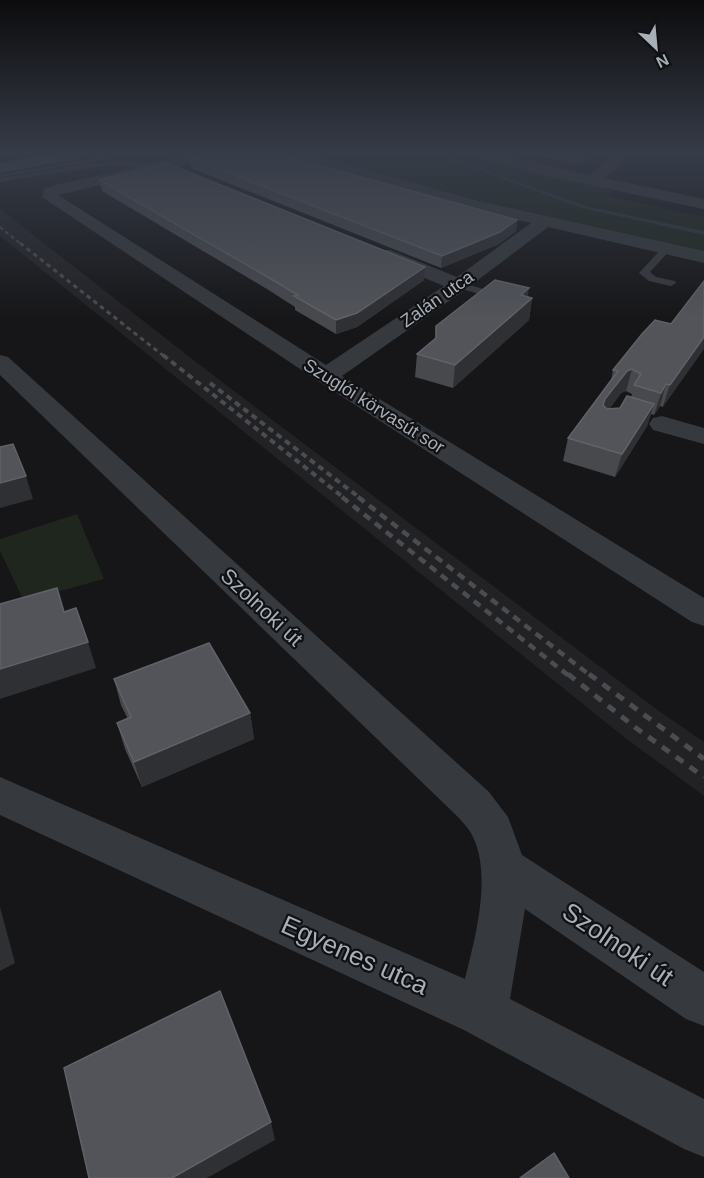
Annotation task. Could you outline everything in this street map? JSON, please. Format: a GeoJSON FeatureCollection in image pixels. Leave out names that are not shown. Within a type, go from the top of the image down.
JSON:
{"type":"FeatureCollection","features":[{"type":"Feature","properties":{"kind":"street","name":"Szuglói körvasút sor"},"geometry":{"type":"LineString","coordinates":[[68,209],[326,376],[704,614]]}},
{"type":"Feature","properties":{"kind":"street"},"geometry":{"type":"LineString","coordinates":[[494,209],[704,257]]}},
{"type":"Feature","properties":{"kind":"street","name":"Zalán utca"},"geometry":{"type":"LineString","coordinates":[[326,376],[459,285],[546,220]]}},
{"type":"Feature","properties":{"kind":"street"},"geometry":{"type":"LineString","coordinates":[[361,245],[459,285]]}},
{"type":"Feature","properties":{"kind":"street","name":"Szolnoki út"},"geometry":{"type":"LineString","coordinates":[[0,362],[474,805],[493,830],[502,867],[504,904],[482,1012]]}},
{"type":"Feature","properties":{"kind":"street"},"geometry":{"type":"LineString","coordinates":[[656,423],[704,436]]}},
{"type":"Feature","properties":{"kind":"street","name":"Egyenes utca"},"geometry":{"type":"LineString","coordinates":[[0,795],[482,1012],[704,1129]]}},
{"type":"Feature","properties":{"kind":"street","name":"Szolnoki út"},"geometry":{"type":"LineString","coordinates":[[502,867],[704,1001]]}},
{"type":"Feature","properties":{"kind":"lane"},"geometry":{"type":"LineString","coordinates":[[667,248],[644,273],[653,279],[671,283]]}},
{"type":"Feature","properties":{"kind":"lane"},"geometry":{"type":"LineString","coordinates":[[459,285],[512,300],[505,306]]}},
{"type":"Feature","properties":{"kind":"shaded area"},"geometry":{"type":"Polygon","coordinates":[[[0,209],[205,369],[659,711],[704,742],[704,796],[624,737],[0,236],[0,209]]]}},
{"type":"Feature","properties":{"kind":"shaded area"},"geometry":{"type":"Polygon","coordinates":[[[502,209],[667,209],[704,217],[704,253],[502,209]]]}},
{"type":"Feature","properties":{"kind":"shaded area"},"geometry":{"type":"Polygon","coordinates":[[[77,514],[104,579],[24,601],[0,551],[0,539],[77,514]]]}},
{"type":"Feature","properties":{"kind":"building"},"geometry":{"type":"Polygon","coordinates":[[[149,209],[280,209],[425,267],[357,313],[336,320],[294,296],[298,295],[149,209]]]}},
{"type":"Feature","properties":{"kind":"building"},"geometry":{"type":"Polygon","coordinates":[[[321,209],[477,209],[517,220],[500,232],[442,256],[321,209]]]}},
{"type":"Feature","properties":{"kind":"building"},"geometry":{"type":"Polygon","coordinates":[[[495,280],[529,288],[521,295],[532,298],[455,365],[417,354],[436,338],[436,326],[495,280]]]}},
{"type":"Feature","properties":{"kind":"building"},"geometry":{"type":"Polygon","coordinates":[[[704,281],[704,337],[670,385],[666,384],[661,393],[634,385],[641,374],[632,369],[627,371],[605,399],[603,405],[607,409],[620,408],[627,396],[654,404],[622,454],[568,438],[618,371],[613,370],[642,334],[655,320],[671,324],[704,281]]]}},
{"type":"Feature","properties":{"kind":"building"},"geometry":{"type":"Polygon","coordinates":[[[13,444],[26,476],[0,483],[0,447],[13,444]]]}},
{"type":"Feature","properties":{"kind":"building"},"geometry":{"type":"Polygon","coordinates":[[[57,588],[64,612],[76,608],[88,642],[0,669],[0,604],[57,588]]]}},
{"type":"Feature","properties":{"kind":"building"},"geometry":{"type":"Polygon","coordinates":[[[209,643],[250,713],[134,762],[117,723],[131,717],[114,679],[209,643]]]}},
{"type":"Feature","properties":{"kind":"building"},"geometry":{"type":"Polygon","coordinates":[[[220,991],[271,1122],[172,1178],[89,1178],[64,1068],[220,991]]]}},
{"type":"Feature","properties":{"kind":"building"},"geometry":{"type":"Polygon","coordinates":[[[554,1153],[569,1178],[520,1178],[554,1153]]]}},
{"type":"Feature","properties":{"kind":"waterway"},"geometry":{"type":"LineString","coordinates":[[593,209],[704,233]]}},
{"type":"Feature","properties":{"kind":"railway"},"geometry":{"type":"LineString","coordinates":[[0,227],[22,245]]}},
{"type":"Feature","properties":{"kind":"railway"},"geometry":{"type":"LineString","coordinates":[[20,243],[165,357]]}},
{"type":"Feature","properties":{"kind":"railway"},"geometry":{"type":"LineString","coordinates":[[163,355],[344,498]]}},
{"type":"Feature","properties":{"kind":"railway"},"geometry":{"type":"LineString","coordinates":[[210,383],[360,498]]}},
{"type":"Feature","properties":{"kind":"railway"},"geometry":{"type":"LineString","coordinates":[[342,497],[569,676]]}},
{"type":"Feature","properties":{"kind":"railway"},"geometry":{"type":"LineString","coordinates":[[358,497],[591,676]]}},
{"type":"Feature","properties":{"kind":"railway"},"geometry":{"type":"LineString","coordinates":[[568,674],[636,728],[704,777]]}},
{"type":"Feature","properties":{"kind":"railway"},"geometry":{"type":"LineString","coordinates":[[589,674],[704,759]]}}]}
